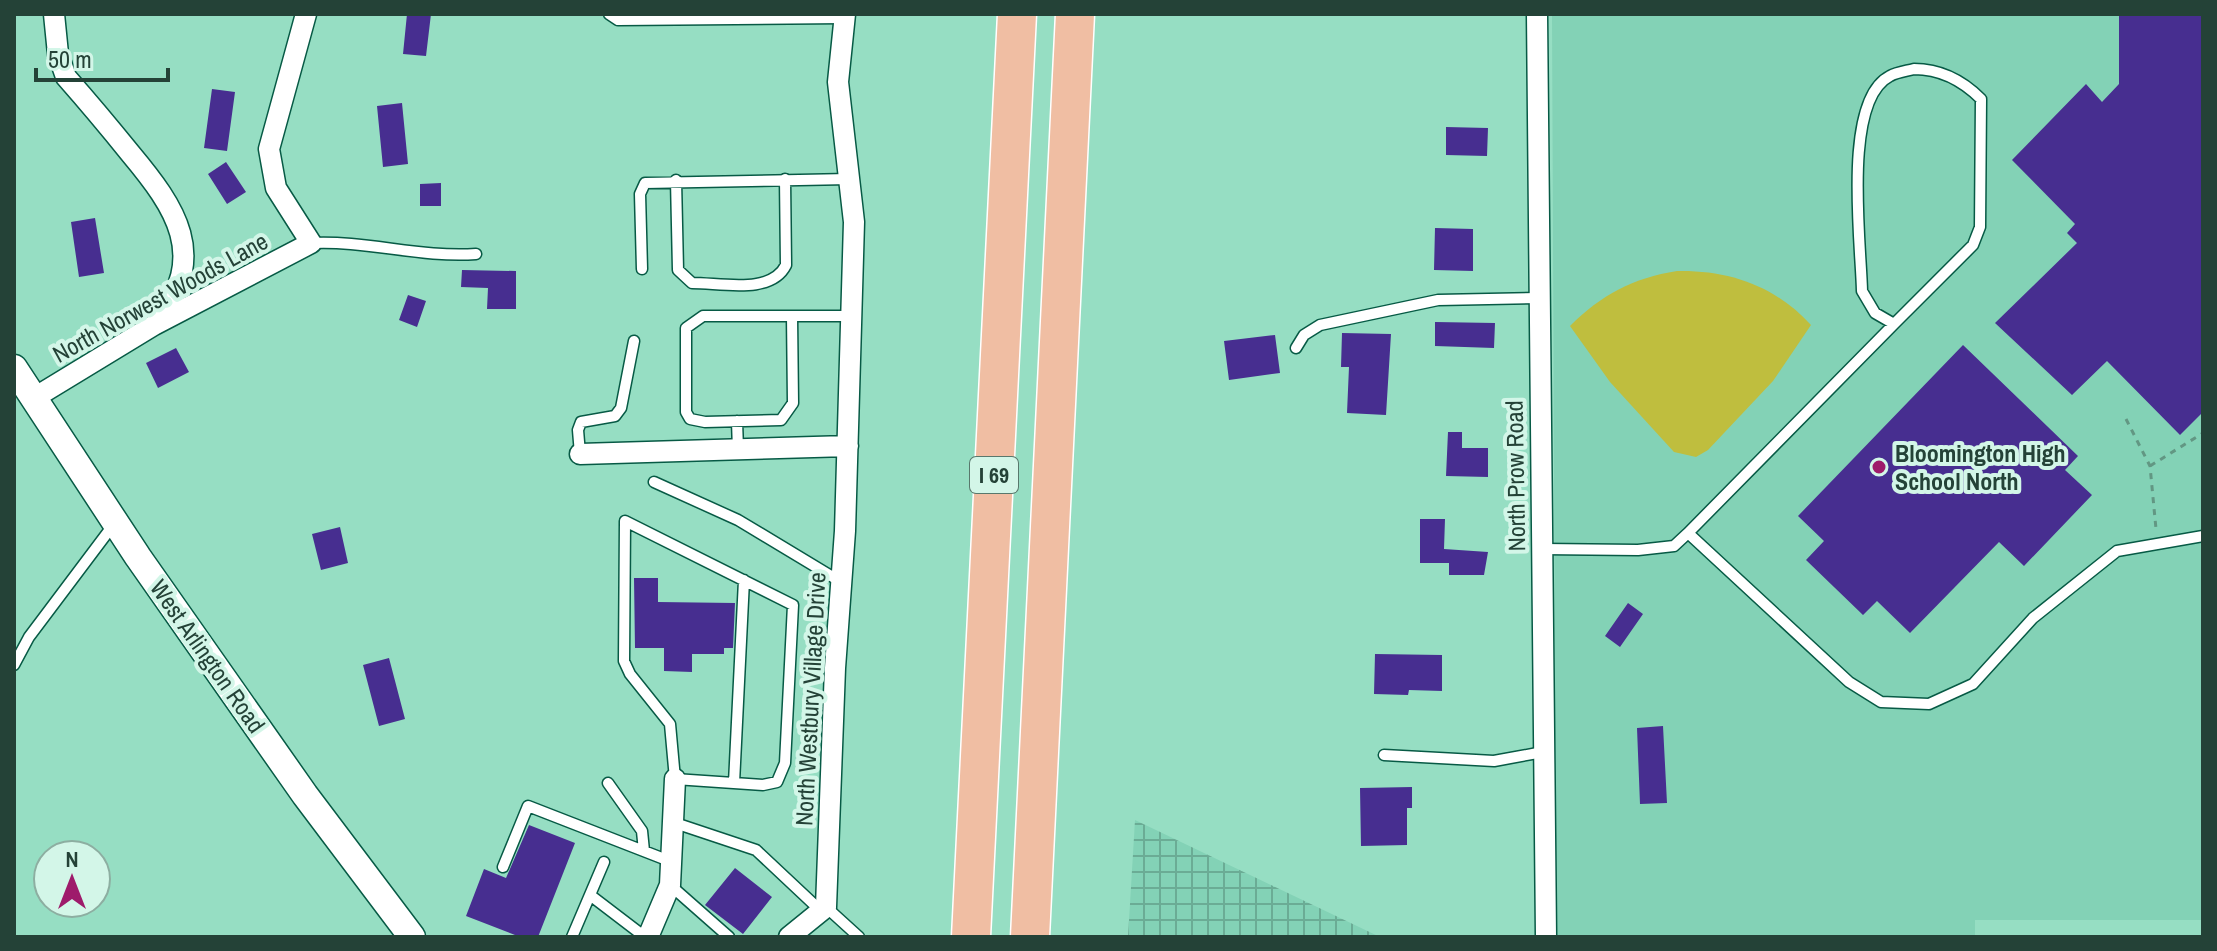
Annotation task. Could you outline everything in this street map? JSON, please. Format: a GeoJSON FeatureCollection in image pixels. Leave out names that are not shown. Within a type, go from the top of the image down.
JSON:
{"type":"FeatureCollection","features":[{"type":"Feature","properties":{"kind":"highway","name":"I 69"},"geometry":{"type":"LineString","coordinates":[[971,937],[1017,14]]}},
{"type":"Feature","properties":{"kind":"highway","name":"I 69"},"geometry":{"type":"LineString","coordinates":[[1030,937],[1075,14]]}},
{"type":"Feature","properties":{"kind":"street"},"geometry":{"type":"LineString","coordinates":[[54,14],[58,54],[66,77],[168,199],[179,224],[183,239],[182,274],[173,297],[154,325]]}},
{"type":"Feature","properties":{"kind":"street"},"geometry":{"type":"LineString","coordinates":[[306,14],[269,149],[276,188],[311,243]]}},
{"type":"Feature","properties":{"kind":"street","name":"North Prow Road"},"geometry":{"type":"LineString","coordinates":[[1537,14],[1546,937]]}},
{"type":"Feature","properties":{"kind":"street","name":"North Westbury Village Drive"},"geometry":{"type":"LineString","coordinates":[[823,909],[848,446],[854,222],[838,82],[845,16]]}},
{"type":"Feature","properties":{"kind":"street","name":"North Norwest Woods Lane"},"geometry":{"type":"LineString","coordinates":[[34,398],[154,325],[311,243]]}},
{"type":"Feature","properties":{"kind":"street","name":"West Arlington Road"},"geometry":{"type":"LineString","coordinates":[[14,368],[115,522],[305,795],[412,937]]}},
{"type":"Feature","properties":{"kind":"street"},"geometry":{"type":"LineString","coordinates":[[580,454],[848,446]]}},
{"type":"Feature","properties":{"kind":"street"},"geometry":{"type":"LineString","coordinates":[[647,937],[670,885],[675,779]]}},
{"type":"Feature","properties":{"kind":"street"},"geometry":{"type":"LineString","coordinates":[[789,937],[823,909]]}},
{"type":"Feature","properties":{"kind":"lane"},"geometry":{"type":"LineString","coordinates":[[609,14],[618,20],[707,16],[845,16]]}},
{"type":"Feature","properties":{"kind":"lane"},"geometry":{"type":"LineString","coordinates":[[1542,549],[1638,550],[1674,546],[1973,245],[1980,227],[1981,99],[1962,83],[1933,69],[1889,76],[1871,96],[1859,132],[1862,291],[1875,313],[1894,324]]}},
{"type":"Feature","properties":{"kind":"lane"},"geometry":{"type":"LineString","coordinates":[[676,180],[678,270],[683,278],[692,283],[769,284],[781,276],[786,265],[785,179]]}},
{"type":"Feature","properties":{"kind":"lane"},"geometry":{"type":"LineString","coordinates":[[642,269],[640,194],[645,183],[651,180],[849,179]]}},
{"type":"Feature","properties":{"kind":"lane"},"geometry":{"type":"LineString","coordinates":[[311,243],[338,242],[415,252],[476,254]]}},
{"type":"Feature","properties":{"kind":"lane"},"geometry":{"type":"LineString","coordinates":[[1296,348],[1304,335],[1320,325],[1438,300],[1540,298]]}},
{"type":"Feature","properties":{"kind":"lane"},"geometry":{"type":"LineString","coordinates":[[792,316],[793,403],[789,414],[781,420],[705,422],[690,419],[686,412],[686,328],[703,316],[792,316],[851,316]]}},
{"type":"Feature","properties":{"kind":"lane"},"geometry":{"type":"LineString","coordinates":[[580,454],[578,430],[581,422],[615,416],[621,408],[634,341]]}},
{"type":"Feature","properties":{"kind":"lane"},"geometry":{"type":"LineString","coordinates":[[737,421],[738,450]]}},
{"type":"Feature","properties":{"kind":"lane"},"geometry":{"type":"LineString","coordinates":[[654,482],[738,520],[841,582]]}},
{"type":"Feature","properties":{"kind":"lane"},"geometry":{"type":"LineString","coordinates":[[625,521],[744,580],[789,602],[795,610],[783,775],[777,782],[763,785],[675,779],[670,724],[630,674],[624,661],[625,521]]}},
{"type":"Feature","properties":{"kind":"lane"},"geometry":{"type":"LineString","coordinates":[[14,665],[29,637],[115,522]]}},
{"type":"Feature","properties":{"kind":"lane"},"geometry":{"type":"LineString","coordinates":[[1688,533],[1849,682],[1881,702],[1929,704],[1973,684],[2033,618],[2117,551],[2203,536]]}},
{"type":"Feature","properties":{"kind":"lane"},"geometry":{"type":"LineString","coordinates":[[734,783],[744,580]]}},
{"type":"Feature","properties":{"kind":"lane"},"geometry":{"type":"LineString","coordinates":[[1384,755],[1494,761],[1543,752]]}},
{"type":"Feature","properties":{"kind":"lane"},"geometry":{"type":"LineString","coordinates":[[608,783],[642,831],[644,851]]}},
{"type":"Feature","properties":{"kind":"lane"},"geometry":{"type":"LineString","coordinates":[[503,867],[528,806],[672,862]]}},
{"type":"Feature","properties":{"kind":"lane"},"geometry":{"type":"LineString","coordinates":[[675,823],[756,850],[859,937]]}},
{"type":"Feature","properties":{"kind":"lane"},"geometry":{"type":"LineString","coordinates":[[572,937],[604,862]]}},
{"type":"Feature","properties":{"kind":"lane"},"geometry":{"type":"LineString","coordinates":[[670,885],[729,937]]}},
{"type":"Feature","properties":{"kind":"lane"},"geometry":{"type":"LineString","coordinates":[[590,895],[647,937]]}},
{"type":"Feature","properties":{"kind":"path"},"geometry":{"type":"LineString","coordinates":[[2126,419],[2150,466],[2157,542]]}},
{"type":"Feature","properties":{"kind":"path"},"geometry":{"type":"LineString","coordinates":[[2150,466],[2203,433]]}},
{"type":"Feature","properties":{"kind":"shaded area","name":"Bloomington High School North"},"geometry":{"type":"Polygon","coordinates":[[[1552,14],[2203,14],[2203,920],[1975,920],[1975,937],[1556,937],[1552,14]]]}},
{"type":"Feature","properties":{"kind":"shaded area"},"geometry":{"type":"Polygon","coordinates":[[[1677,271],[1715,274],[1750,283],[1782,300],[1811,325],[1773,381],[1708,450],[1696,457],[1674,452],[1610,382],[1570,326],[1594,305],[1632,283],[1677,271]]]}},
{"type":"Feature","properties":{"kind":"shaded area"},"geometry":{"type":"Polygon","coordinates":[[[1135,820],[1380,937],[1128,937],[1135,820]]]}},
{"type":"Feature","properties":{"kind":"building"},"geometry":{"type":"Polygon","coordinates":[[[407,14],[431,14],[426,56],[403,54],[407,14]]]}},
{"type":"Feature","properties":{"kind":"building"},"geometry":{"type":"Polygon","coordinates":[[[2119,14],[2203,14],[2203,412],[2180,435],[2107,361],[2072,395],[1995,323],[2077,243],[2067,233],[2075,224],[2012,160],[2086,84],[2102,102],[2119,84],[2119,14]]]}},
{"type":"Feature","properties":{"kind":"building"},"geometry":{"type":"Polygon","coordinates":[[[212,89],[235,92],[227,151],[204,148],[212,89]]]}},
{"type":"Feature","properties":{"kind":"building"},"geometry":{"type":"Polygon","coordinates":[[[402,103],[408,164],[383,167],[377,106],[402,103]]]}},
{"type":"Feature","properties":{"kind":"building"},"geometry":{"type":"Polygon","coordinates":[[[1446,127],[1488,128],[1487,156],[1446,155],[1446,127]]]}},
{"type":"Feature","properties":{"kind":"building"},"geometry":{"type":"Polygon","coordinates":[[[226,162],[246,192],[227,204],[208,174],[226,162]]]}},
{"type":"Feature","properties":{"kind":"building"},"geometry":{"type":"Polygon","coordinates":[[[441,183],[441,206],[420,206],[420,184],[441,183]]]}},
{"type":"Feature","properties":{"kind":"building"},"geometry":{"type":"Polygon","coordinates":[[[95,218],[104,273],[79,277],[71,222],[95,218]]]}},
{"type":"Feature","properties":{"kind":"building"},"geometry":{"type":"Polygon","coordinates":[[[1435,228],[1473,229],[1473,271],[1434,270],[1435,228]]]}},
{"type":"Feature","properties":{"kind":"building"},"geometry":{"type":"Polygon","coordinates":[[[462,270],[516,271],[516,309],[487,309],[488,288],[461,287],[462,270]]]}},
{"type":"Feature","properties":{"kind":"building"},"geometry":{"type":"Polygon","coordinates":[[[408,295],[426,301],[417,327],[399,320],[408,295]]]}},
{"type":"Feature","properties":{"kind":"building"},"geometry":{"type":"Polygon","coordinates":[[[1435,322],[1495,323],[1494,348],[1435,346],[1435,322]]]}},
{"type":"Feature","properties":{"kind":"building"},"geometry":{"type":"Polygon","coordinates":[[[1342,333],[1391,334],[1386,415],[1347,413],[1349,367],[1341,367],[1342,333]]]}},
{"type":"Feature","properties":{"kind":"building"},"geometry":{"type":"Polygon","coordinates":[[[1275,335],[1280,373],[1229,380],[1224,341],[1275,335]]]}},
{"type":"Feature","properties":{"kind":"building"},"geometry":{"type":"Polygon","coordinates":[[[1963,345],[2078,456],[2065,470],[2092,495],[2024,566],[1999,542],[1910,633],[1877,601],[1863,615],[1806,560],[1824,541],[1798,516],[1963,345]]]}},
{"type":"Feature","properties":{"kind":"building"},"geometry":{"type":"Polygon","coordinates":[[[176,348],[189,372],[158,388],[146,363],[176,348]]]}},
{"type":"Feature","properties":{"kind":"building"},"geometry":{"type":"Polygon","coordinates":[[[1448,432],[1462,432],[1462,448],[1488,448],[1488,477],[1446,476],[1448,432]]]}},
{"type":"Feature","properties":{"kind":"building"},"geometry":{"type":"Polygon","coordinates":[[[1420,519],[1445,519],[1444,549],[1488,552],[1484,575],[1449,575],[1449,563],[1420,563],[1420,519]]]}},
{"type":"Feature","properties":{"kind":"building"},"geometry":{"type":"Polygon","coordinates":[[[340,527],[348,563],[321,570],[312,534],[340,527]]]}},
{"type":"Feature","properties":{"kind":"building"},"geometry":{"type":"Polygon","coordinates":[[[634,578],[658,578],[658,602],[735,603],[733,648],[724,648],[724,654],[692,654],[692,672],[664,671],[664,648],[635,648],[634,578]]]}},
{"type":"Feature","properties":{"kind":"building"},"geometry":{"type":"Polygon","coordinates":[[[1628,603],[1643,614],[1620,647],[1605,636],[1628,603]]]}},
{"type":"Feature","properties":{"kind":"building"},"geometry":{"type":"Polygon","coordinates":[[[1375,654],[1442,655],[1442,691],[1409,690],[1408,695],[1374,694],[1375,654]]]}},
{"type":"Feature","properties":{"kind":"building"},"geometry":{"type":"Polygon","coordinates":[[[389,658],[405,719],[379,726],[363,665],[389,658]]]}},
{"type":"Feature","properties":{"kind":"building"},"geometry":{"type":"Polygon","coordinates":[[[1663,726],[1667,803],[1640,804],[1637,728],[1663,726]]]}},
{"type":"Feature","properties":{"kind":"building"},"geometry":{"type":"Polygon","coordinates":[[[1412,787],[1412,808],[1407,808],[1407,845],[1361,846],[1360,788],[1412,787]]]}},
{"type":"Feature","properties":{"kind":"building"},"geometry":{"type":"Polygon","coordinates":[[[529,825],[575,843],[538,937],[520,937],[466,916],[484,869],[506,878],[529,825]]]}},
{"type":"Feature","properties":{"kind":"building"},"geometry":{"type":"Polygon","coordinates":[[[735,868],[772,897],[743,934],[705,905],[735,868]]]}},
{"type":"Feature","properties":{"kind":"place","name":"Bloomington High School North"},"geometry":{"type":"Point","coordinates":[1879,467]}}]}
